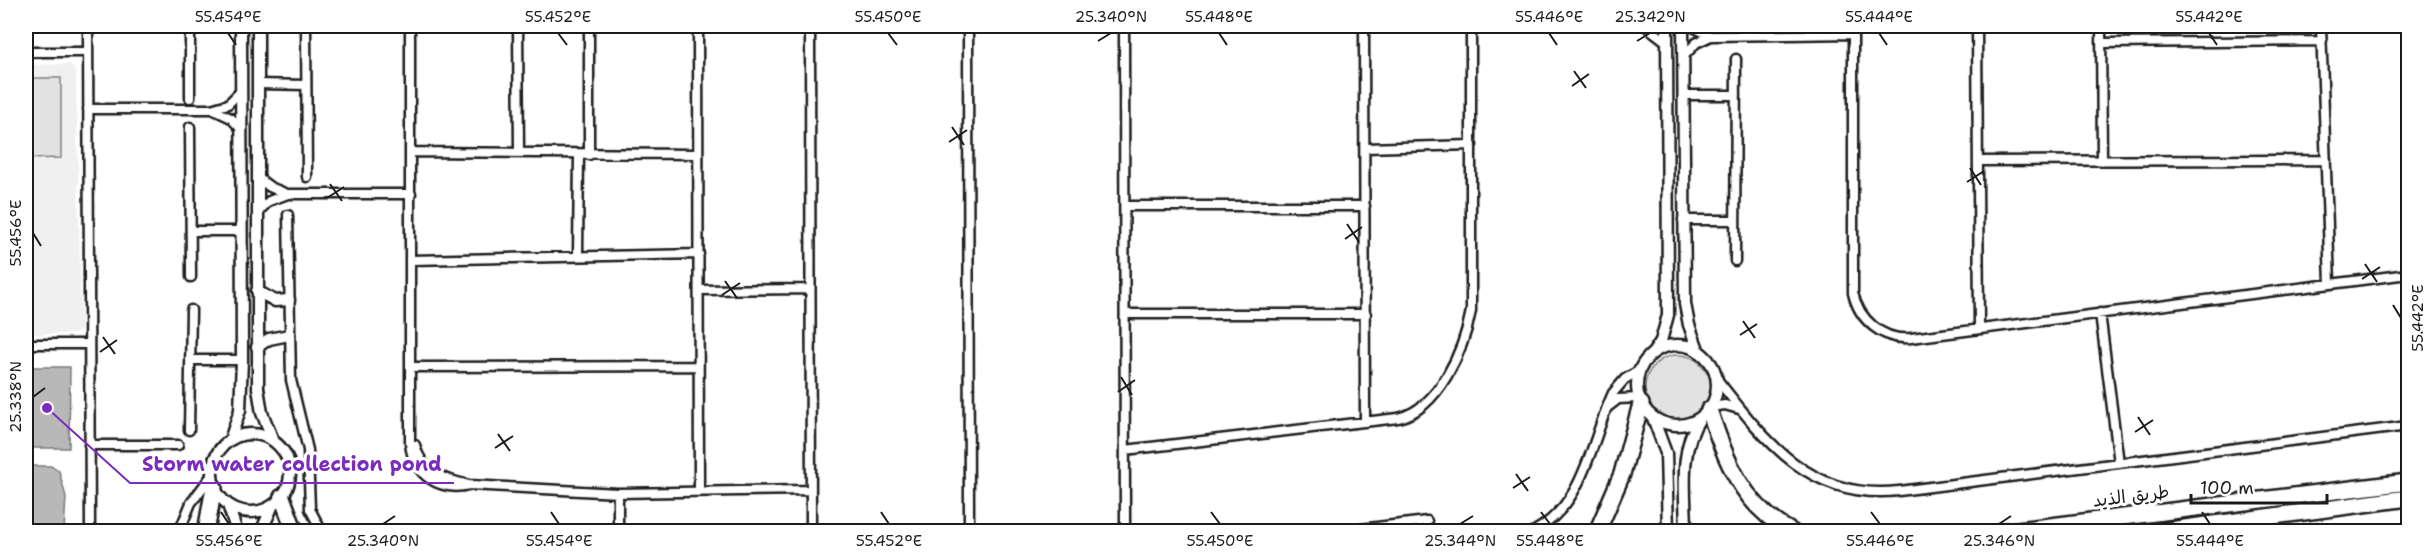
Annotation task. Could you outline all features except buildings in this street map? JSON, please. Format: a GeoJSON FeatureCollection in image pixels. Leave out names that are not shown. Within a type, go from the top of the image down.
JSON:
{"type":"FeatureCollection","features":[{"type":"Feature","properties":{"kind":"highway"},"geometry":{"type":"LineString","coordinates":[[1597,531],[1622,474],[1640,401]]}},
{"type":"Feature","properties":{"kind":"highway"},"geometry":{"type":"LineString","coordinates":[[1706,412],[1742,490],[1772,520],[1792,531]]}},
{"type":"Feature","properties":{"kind":"highway"},"geometry":{"type":"LineString","coordinates":[[206,531],[213,481]]}},
{"type":"Feature","properties":{"kind":"highway","name":"طريق الذيد"},"geometry":{"type":"LineString","coordinates":[[2001,531],[2409,482]]}},
{"type":"Feature","properties":{"kind":"highway"},"geometry":{"type":"LineString","coordinates":[[2155,531],[2409,498]]}},
{"type":"Feature","properties":{"kind":"highway"},"geometry":{"type":"LineString","coordinates":[[277,501],[294,531]]}},
{"type":"Feature","properties":{"kind":"main road"},"geometry":{"type":"LineString","coordinates":[[237,531],[228,505],[213,481],[216,455],[230,440],[240,410],[242,360],[241,26]]}},
{"type":"Feature","properties":{"kind":"main road"},"geometry":{"type":"LineString","coordinates":[[258,26],[257,347],[259,400],[273,440],[282,449],[289,467],[288,486],[261,531]]}},
{"type":"Feature","properties":{"kind":"main road"},"geometry":{"type":"LineString","coordinates":[[1667,26],[1668,315],[1661,341],[1640,370],[1637,384],[1640,401],[1653,418],[1664,441],[1667,466],[1668,531]]}},
{"type":"Feature","properties":{"kind":"main road"},"geometry":{"type":"LineString","coordinates":[[1683,26],[1683,220],[1686,311],[1699,351],[1713,366],[1717,379],[1717,389],[1687,446],[1686,531]]}},
{"type":"Feature","properties":{"kind":"main road"},"geometry":{"type":"LineString","coordinates":[[1667,42],[1674,59],[1683,57]]}},
{"type":"Feature","properties":{"kind":"main road"},"geometry":{"type":"LineString","coordinates":[[257,291],[275,301],[289,300]]}},
{"type":"Feature","properties":{"kind":"main road"},"geometry":{"type":"LineString","coordinates":[[257,347],[269,339],[289,335]]}},
{"type":"Feature","properties":{"kind":"main road"},"geometry":{"type":"LineString","coordinates":[[1653,353],[1676,345],[1699,351]]}},
{"type":"Feature","properties":{"kind":"main road"},"geometry":{"type":"LineString","coordinates":[[1653,418],[1662,423],[1682,425],[1706,412]]}},
{"type":"Feature","properties":{"kind":"main road"},"geometry":{"type":"LineString","coordinates":[[230,440],[251,434],[273,440]]}},
{"type":"Feature","properties":{"kind":"main road"},"geometry":{"type":"LineString","coordinates":[[228,505],[250,512],[277,501]]}},
{"type":"Feature","properties":{"kind":"street"},"geometry":{"type":"LineString","coordinates":[[88,26],[90,531]]}},
{"type":"Feature","properties":{"kind":"street"},"geometry":{"type":"LineString","coordinates":[[190,26],[190,98]]}},
{"type":"Feature","properties":{"kind":"street"},"geometry":{"type":"LineString","coordinates":[[306,26],[307,177]]}},
{"type":"Feature","properties":{"kind":"street"},"geometry":{"type":"LineString","coordinates":[[410,26],[410,432],[413,459],[426,477],[447,486],[469,485],[618,493],[810,490]]}},
{"type":"Feature","properties":{"kind":"street"},"geometry":{"type":"LineString","coordinates":[[518,26],[519,152]]}},
{"type":"Feature","properties":{"kind":"street"},"geometry":{"type":"LineString","coordinates":[[589,26],[589,155]]}},
{"type":"Feature","properties":{"kind":"street"},"geometry":{"type":"LineString","coordinates":[[698,26],[699,492]]}},
{"type":"Feature","properties":{"kind":"street"},"geometry":{"type":"LineString","coordinates":[[810,26],[811,531]]}},
{"type":"Feature","properties":{"kind":"street"},"geometry":{"type":"LineString","coordinates":[[968,26],[969,531]]}},
{"type":"Feature","properties":{"kind":"street"},"geometry":{"type":"LineString","coordinates":[[1124,26],[1125,531]]}},
{"type":"Feature","properties":{"kind":"street"},"geometry":{"type":"LineString","coordinates":[[1365,26],[1365,422]]}},
{"type":"Feature","properties":{"kind":"street"},"geometry":{"type":"LineString","coordinates":[[1125,450],[1406,416],[1428,403],[1438,390],[1463,339],[1472,295],[1471,26]]}},
{"type":"Feature","properties":{"kind":"street"},"geometry":{"type":"LineString","coordinates":[[1646,26],[1667,42]]}},
{"type":"Feature","properties":{"kind":"street"},"geometry":{"type":"LineString","coordinates":[[1691,26],[1711,36]]}},
{"type":"Feature","properties":{"kind":"street"},"geometry":{"type":"LineString","coordinates":[[1977,26],[1979,328]]}},
{"type":"Feature","properties":{"kind":"street"},"geometry":{"type":"LineString","coordinates":[[2102,26],[2102,161]]}},
{"type":"Feature","properties":{"kind":"street"},"geometry":{"type":"LineString","coordinates":[[2321,26],[2330,284]]}},
{"type":"Feature","properties":{"kind":"street"},"geometry":{"type":"LineString","coordinates":[[1683,57],[1696,43],[1711,36],[1853,30],[1855,300],[1861,314],[1897,338],[2409,274]]}},
{"type":"Feature","properties":{"kind":"street"},"geometry":{"type":"LineString","coordinates":[[2102,43],[2322,41]]}},
{"type":"Feature","properties":{"kind":"street"},"geometry":{"type":"LineString","coordinates":[[26,52],[88,52]]}},
{"type":"Feature","properties":{"kind":"street"},"geometry":{"type":"LineString","coordinates":[[1735,261],[1736,59]]}},
{"type":"Feature","properties":{"kind":"street"},"geometry":{"type":"LineString","coordinates":[[258,84],[306,85]]}},
{"type":"Feature","properties":{"kind":"street"},"geometry":{"type":"LineString","coordinates":[[88,110],[211,109],[228,104],[240,92]]}},
{"type":"Feature","properties":{"kind":"street"},"geometry":{"type":"LineString","coordinates":[[1683,95],[1736,95]]}},
{"type":"Feature","properties":{"kind":"street"},"geometry":{"type":"LineString","coordinates":[[211,109],[225,114],[241,129]]}},
{"type":"Feature","properties":{"kind":"street"},"geometry":{"type":"LineString","coordinates":[[190,127],[191,277]]}},
{"type":"Feature","properties":{"kind":"street"},"geometry":{"type":"LineString","coordinates":[[1365,148],[1472,145]]}},
{"type":"Feature","properties":{"kind":"street"},"geometry":{"type":"LineString","coordinates":[[411,152],[698,154]]}},
{"type":"Feature","properties":{"kind":"street"},"geometry":{"type":"LineString","coordinates":[[578,256],[579,154]]}},
{"type":"Feature","properties":{"kind":"street"},"geometry":{"type":"LineString","coordinates":[[1978,161],[2326,160]]}},
{"type":"Feature","properties":{"kind":"street"},"geometry":{"type":"LineString","coordinates":[[258,178],[270,187],[288,194]]}},
{"type":"Feature","properties":{"kind":"street"},"geometry":{"type":"LineString","coordinates":[[258,212],[269,201],[288,194],[411,194]]}},
{"type":"Feature","properties":{"kind":"street"},"geometry":{"type":"LineString","coordinates":[[1125,206],[1365,206]]}},
{"type":"Feature","properties":{"kind":"street"},"geometry":{"type":"LineString","coordinates":[[288,215],[292,396],[309,458],[310,509],[322,531]]}},
{"type":"Feature","properties":{"kind":"street"},"geometry":{"type":"LineString","coordinates":[[1683,220],[1735,220]]}},
{"type":"Feature","properties":{"kind":"street"},"geometry":{"type":"LineString","coordinates":[[191,231],[240,231]]}},
{"type":"Feature","properties":{"kind":"street"},"geometry":{"type":"LineString","coordinates":[[411,260],[699,254]]}},
{"type":"Feature","properties":{"kind":"street"},"geometry":{"type":"LineString","coordinates":[[699,290],[809,289]]}},
{"type":"Feature","properties":{"kind":"street"},"geometry":{"type":"LineString","coordinates":[[189,430],[191,310]]}},
{"type":"Feature","properties":{"kind":"street"},"geometry":{"type":"LineString","coordinates":[[2100,313],[2119,463]]}},
{"type":"Feature","properties":{"kind":"street"},"geometry":{"type":"LineString","coordinates":[[1125,314],[1366,314]]}},
{"type":"Feature","properties":{"kind":"street"},"geometry":{"type":"LineString","coordinates":[[26,344],[89,344]]}},
{"type":"Feature","properties":{"kind":"street"},"geometry":{"type":"LineString","coordinates":[[190,360],[242,360]]}},
{"type":"Feature","properties":{"kind":"street"},"geometry":{"type":"LineString","coordinates":[[411,367],[698,366]]}},
{"type":"Feature","properties":{"kind":"street"},"geometry":{"type":"LineString","coordinates":[[1533,531],[1554,517],[1575,492],[1618,385],[1640,370]]}},
{"type":"Feature","properties":{"kind":"street"},"geometry":{"type":"LineString","coordinates":[[1717,379],[1740,409],[1784,455],[1803,471],[1827,483],[1865,492],[1899,491],[2409,426]]}},
{"type":"Feature","properties":{"kind":"street"},"geometry":{"type":"LineString","coordinates":[[1607,409],[1618,399],[1640,401]]}},
{"type":"Feature","properties":{"kind":"street"},"geometry":{"type":"LineString","coordinates":[[1706,412],[1725,405],[1740,409]]}},
{"type":"Feature","properties":{"kind":"street"},"geometry":{"type":"LineString","coordinates":[[89,445],[178,445]]}},
{"type":"Feature","properties":{"kind":"street"},"geometry":{"type":"LineString","coordinates":[[178,531],[191,503],[213,481]]}},
{"type":"Feature","properties":{"kind":"street"},"geometry":{"type":"LineString","coordinates":[[618,493],[618,531]]}},
{"type":"Feature","properties":{"kind":"street"},"geometry":{"type":"LineString","coordinates":[[1335,531],[1372,529],[1427,521]]}},
{"type":"Feature","properties":{"kind":"shaded area"},"geometry":{"type":"Polygon","coordinates":[[[71,64],[76,73],[81,330],[75,334],[26,334],[26,75],[34,75],[34,70],[26,70],[26,65],[71,64]]]}},
{"type":"Feature","properties":{"kind":"shaded area"},"geometry":{"type":"Polygon","coordinates":[[[26,78],[61,78],[61,158],[26,159],[26,78]]]}},
{"type":"Feature","properties":{"kind":"shaded area"},"geometry":{"type":"Polygon","coordinates":[[[1678,355],[1691,358],[1701,365],[1708,375],[1711,388],[1708,401],[1701,411],[1691,418],[1678,421],[1665,418],[1655,411],[1648,401],[1645,388],[1648,375],[1655,365],[1665,358],[1678,355]]]}},
{"type":"Feature","properties":{"kind":"shaded area"},"geometry":{"type":"Polygon","coordinates":[[[26,367],[70,367],[69,448],[26,448],[26,367]]]}},
{"type":"Feature","properties":{"kind":"shaded area"},"geometry":{"type":"Polygon","coordinates":[[[26,466],[51,466],[59,471],[66,497],[64,531],[26,531],[26,466]]]}},
{"type":"Feature","properties":{"kind":"place","name":"Storm water collection pond"},"geometry":{"type":"Point","coordinates":[47,408]}}]}
